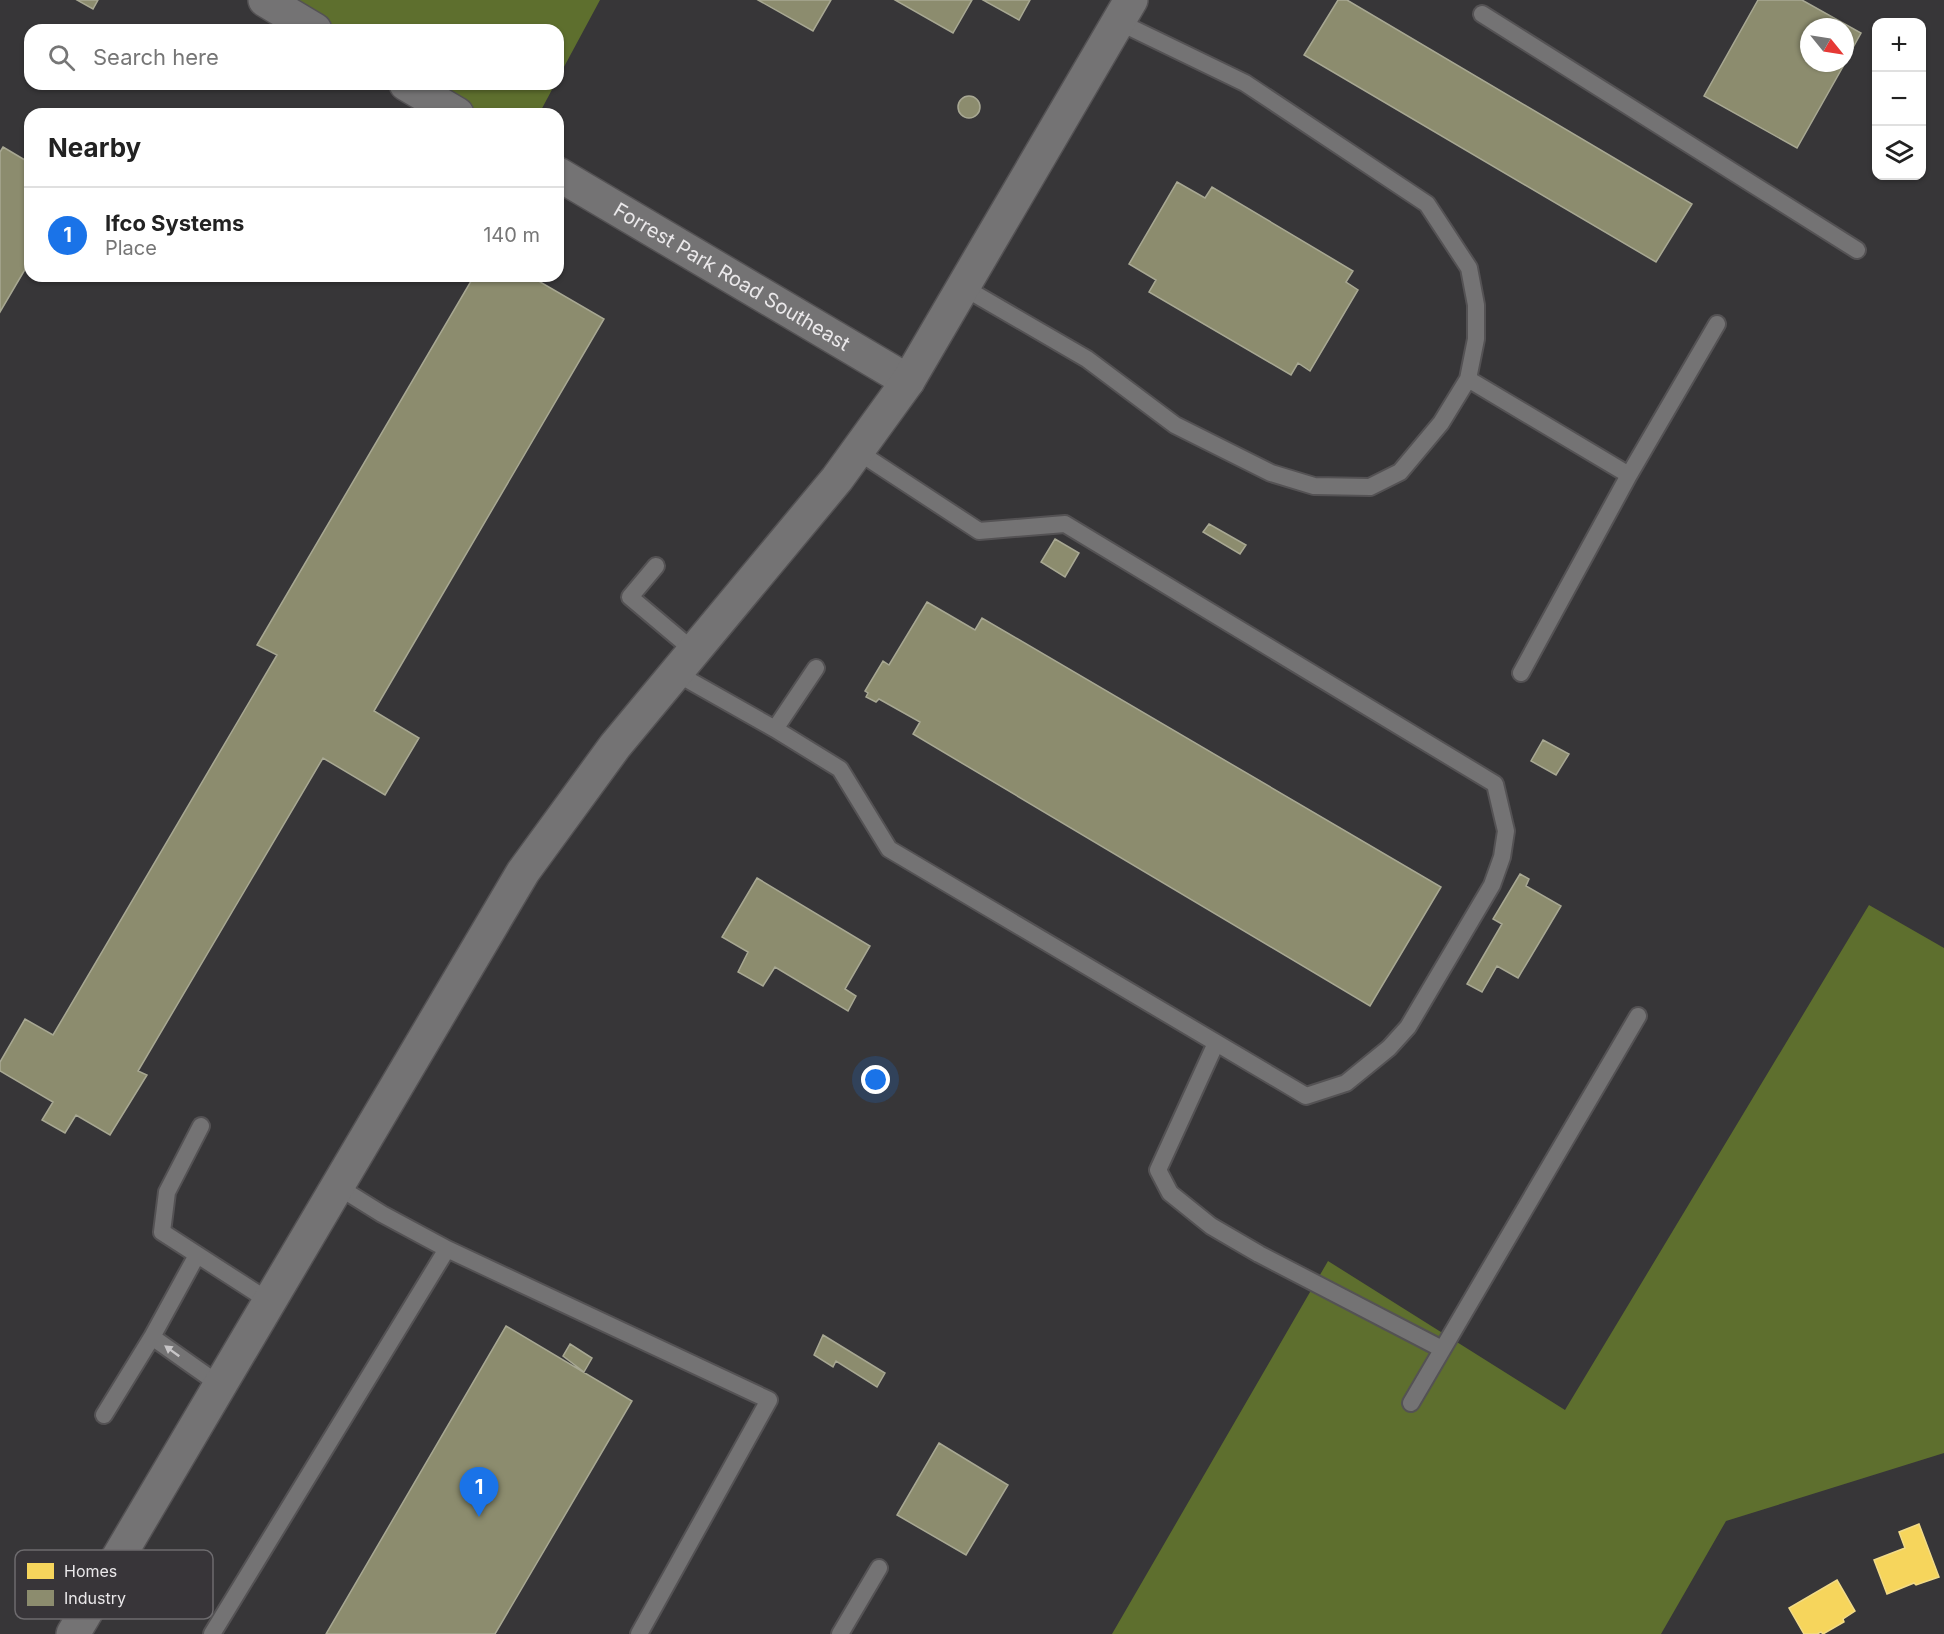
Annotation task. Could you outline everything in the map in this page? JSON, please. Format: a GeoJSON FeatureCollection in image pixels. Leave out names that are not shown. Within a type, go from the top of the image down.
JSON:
{"type":"FeatureCollection","features":[{"type":"Feature","properties":{"kind":"street"},"geometry":{"type":"LineString","coordinates":[[265,0],[305,24]]}},
{"type":"Feature","properties":{"kind":"street"},"geometry":{"type":"LineString","coordinates":[[123,1550],[523,872],[615,746],[837,479],[908,381],[1125,11]]}},
{"type":"Feature","properties":{"kind":"street"},"geometry":{"type":"LineString","coordinates":[[416,90],[447,108]]}},
{"type":"Feature","properties":{"kind":"street","name":"Forrest Park Road Southeast"},"geometry":{"type":"LineString","coordinates":[[564,178],[908,381]]}},
{"type":"Feature","properties":{"kind":"street"},"geometry":{"type":"LineString","coordinates":[[73,1634],[82,1619]]}},
{"type":"Feature","properties":{"kind":"lane"},"geometry":{"type":"LineString","coordinates":[[963,287],[1087,359],[1174,425],[1271,473],[1314,486],[1370,487],[1400,472],[1440,423],[1468,379],[1476,339],[1476,305],[1469,268],[1427,204],[1245,83],[1125,11]]}},
{"type":"Feature","properties":{"kind":"lane"},"geometry":{"type":"LineString","coordinates":[[1482,14],[1857,250]]}},
{"type":"Feature","properties":{"kind":"lane"},"geometry":{"type":"LineString","coordinates":[[1521,673],[1629,475],[1716,324]]}},
{"type":"Feature","properties":{"kind":"lane"},"geometry":{"type":"LineString","coordinates":[[1468,379],[1629,475]]}},
{"type":"Feature","properties":{"kind":"lane"},"geometry":{"type":"LineString","coordinates":[[656,566],[630,597],[685,662],[775,729],[840,769],[889,849],[1306,1096],[1346,1083],[1389,1048],[1408,1027],[1492,885],[1503,857],[1506,831],[1495,784],[1065,524],[979,531],[857,451]]}},
{"type":"Feature","properties":{"kind":"lane"},"geometry":{"type":"LineString","coordinates":[[775,729],[816,668]]}},
{"type":"Feature","properties":{"kind":"lane"},"geometry":{"type":"LineString","coordinates":[[1411,1403],[1638,1016]]}},
{"type":"Feature","properties":{"kind":"lane"},"geometry":{"type":"LineString","coordinates":[[1216,1043],[1158,1170],[1170,1193],[1211,1226],[1259,1254],[1442,1349]]}},
{"type":"Feature","properties":{"kind":"lane"},"geometry":{"type":"LineString","coordinates":[[201,1126],[167,1192],[162,1232],[269,1301]]}},
{"type":"Feature","properties":{"kind":"lane"},"geometry":{"type":"LineString","coordinates":[[337,1186],[382,1214],[447,1249],[769,1400],[639,1634]]}},
{"type":"Feature","properties":{"kind":"lane"},"geometry":{"type":"LineString","coordinates":[[212,1634],[447,1249]]}},
{"type":"Feature","properties":{"kind":"lane"},"geometry":{"type":"LineString","coordinates":[[104,1415],[197,1255]]}},
{"type":"Feature","properties":{"kind":"lane"},"geometry":{"type":"LineString","coordinates":[[152,1336],[220,1385]]}},
{"type":"Feature","properties":{"kind":"lane"},"geometry":{"type":"LineString","coordinates":[[840,1634],[879,1568]]}},
{"type":"Feature","properties":{"kind":"green space"},"geometry":{"type":"Polygon","coordinates":[[[263,0],[600,0],[564,67],[564,24],[299,24],[263,0]]]}},
{"type":"Feature","properties":{"kind":"green space"},"geometry":{"type":"Polygon","coordinates":[[[400,90],[552,90],[542,108],[427,108],[400,90]]]}},
{"type":"Feature","properties":{"kind":"green space"},"geometry":{"type":"Polygon","coordinates":[[[1869,905],[1944,948],[1944,1453],[1726,1521],[1661,1634],[1112,1634],[1328,1261],[1565,1410],[1869,905]]]}},
{"type":"Feature","properties":{"kind":"building: Homes"},"geometry":{"type":"Polygon","coordinates":[[[1919,1524],[1939,1577],[1916,1585],[1914,1583],[1887,1594],[1874,1560],[1905,1548],[1899,1532],[1919,1524]]]}},
{"type":"Feature","properties":{"kind":"building: Homes"},"geometry":{"type":"Polygon","coordinates":[[[1837,1580],[1855,1611],[1843,1619],[1844,1622],[1823,1634],[1821,1632],[1804,1634],[1789,1608],[1837,1580]]]}},
{"type":"Feature","properties":{"kind":"building: Industry"},"geometry":{"type":"Polygon","coordinates":[[[77,0],[98,0],[93,9],[77,0]]]}},
{"type":"Feature","properties":{"kind":"building: Industry"},"geometry":{"type":"Polygon","coordinates":[[[758,0],[831,0],[813,31],[758,0]]]}},
{"type":"Feature","properties":{"kind":"building: Industry"},"geometry":{"type":"Polygon","coordinates":[[[895,0],[972,0],[953,33],[895,0]]]}},
{"type":"Feature","properties":{"kind":"building: Industry"},"geometry":{"type":"Polygon","coordinates":[[[983,0],[1030,0],[1019,20],[983,0]]]}},
{"type":"Feature","properties":{"kind":"building: Industry"},"geometry":{"type":"Polygon","coordinates":[[[1338,0],[1347,0],[1692,204],[1656,262],[1304,55],[1338,0]]]}},
{"type":"Feature","properties":{"kind":"building: Industry"},"geometry":{"type":"Polygon","coordinates":[[[1758,0],[1802,0],[1834,18],[1800,18],[1800,72],[1840,72],[1797,148],[1704,96],[1758,0]]]}},
{"type":"Feature","properties":{"kind":"building: Industry"},"geometry":{"type":"Polygon","coordinates":[[[1854,29],[1861,33],[1854,46],[1854,29]]]}},
{"type":"Feature","properties":{"kind":"building: Industry"},"geometry":{"type":"Polygon","coordinates":[[[969,96],[977,99],[980,107],[977,115],[969,118],[961,115],[958,107],[961,99],[969,96]]]}},
{"type":"Feature","properties":{"kind":"building: Industry"},"geometry":{"type":"Polygon","coordinates":[[[3,147],[24,159],[24,271],[0,312],[0,152],[3,147]]]}},
{"type":"Feature","properties":{"kind":"building: Industry"},"geometry":{"type":"Polygon","coordinates":[[[1177,182],[1205,198],[1212,187],[1353,271],[1346,282],[1358,290],[1310,371],[1298,363],[1291,375],[1149,292],[1156,280],[1129,264],[1177,182]]]}},
{"type":"Feature","properties":{"kind":"building: Industry"},"geometry":{"type":"Polygon","coordinates":[[[470,282],[540,282],[604,319],[374,711],[419,738],[385,795],[323,758],[138,1071],[147,1075],[110,1135],[76,1115],[65,1133],[42,1120],[53,1102],[0,1071],[0,1062],[25,1019],[53,1035],[277,655],[257,645],[470,282]]]}},
{"type":"Feature","properties":{"kind":"building: Industry"},"geometry":{"type":"Polygon","coordinates":[[[1209,524],[1246,545],[1240,554],[1203,532],[1209,524]]]}},
{"type":"Feature","properties":{"kind":"building: Industry"},"geometry":{"type":"Polygon","coordinates":[[[1055,539],[1079,553],[1065,577],[1041,562],[1055,539]]]}},
{"type":"Feature","properties":{"kind":"building: Industry"},"geometry":{"type":"Polygon","coordinates":[[[927,602],[975,630],[982,618],[1441,887],[1370,1006],[913,734],[920,722],[879,699],[876,702],[866,697],[868,693],[865,691],[883,661],[889,665],[927,602]]]}},
{"type":"Feature","properties":{"kind":"building: Industry"},"geometry":{"type":"Polygon","coordinates":[[[1543,740],[1569,754],[1556,775],[1531,761],[1543,740]]]}},
{"type":"Feature","properties":{"kind":"building: Industry"},"geometry":{"type":"Polygon","coordinates":[[[1520,874],[1529,879],[1526,886],[1561,906],[1518,978],[1497,966],[1482,992],[1467,984],[1502,924],[1493,919],[1520,874]]]}},
{"type":"Feature","properties":{"kind":"building: Industry"},"geometry":{"type":"Polygon","coordinates":[[[757,878],[870,946],[845,989],[856,996],[848,1011],[775,967],[763,986],[738,972],[748,952],[722,937],[757,878]]]}},
{"type":"Feature","properties":{"kind":"building: Industry"},"geometry":{"type":"Polygon","coordinates":[[[506,1326],[632,1401],[495,1634],[326,1634],[506,1326]]]}},
{"type":"Feature","properties":{"kind":"building: Industry"},"geometry":{"type":"Polygon","coordinates":[[[823,1335],[885,1373],[877,1387],[836,1361],[833,1367],[814,1355],[823,1335]]]}},
{"type":"Feature","properties":{"kind":"building: Industry"},"geometry":{"type":"Polygon","coordinates":[[[570,1344],[592,1358],[584,1372],[563,1356],[570,1344]]]}},
{"type":"Feature","properties":{"kind":"building: Industry"},"geometry":{"type":"Polygon","coordinates":[[[939,1443],[1008,1485],[966,1555],[897,1515],[939,1443]]]}},
{"type":"Feature","properties":{"kind":"place","name":"Ifco Systems"},"geometry":{"type":"Point","coordinates":[479,1517]}}]}
